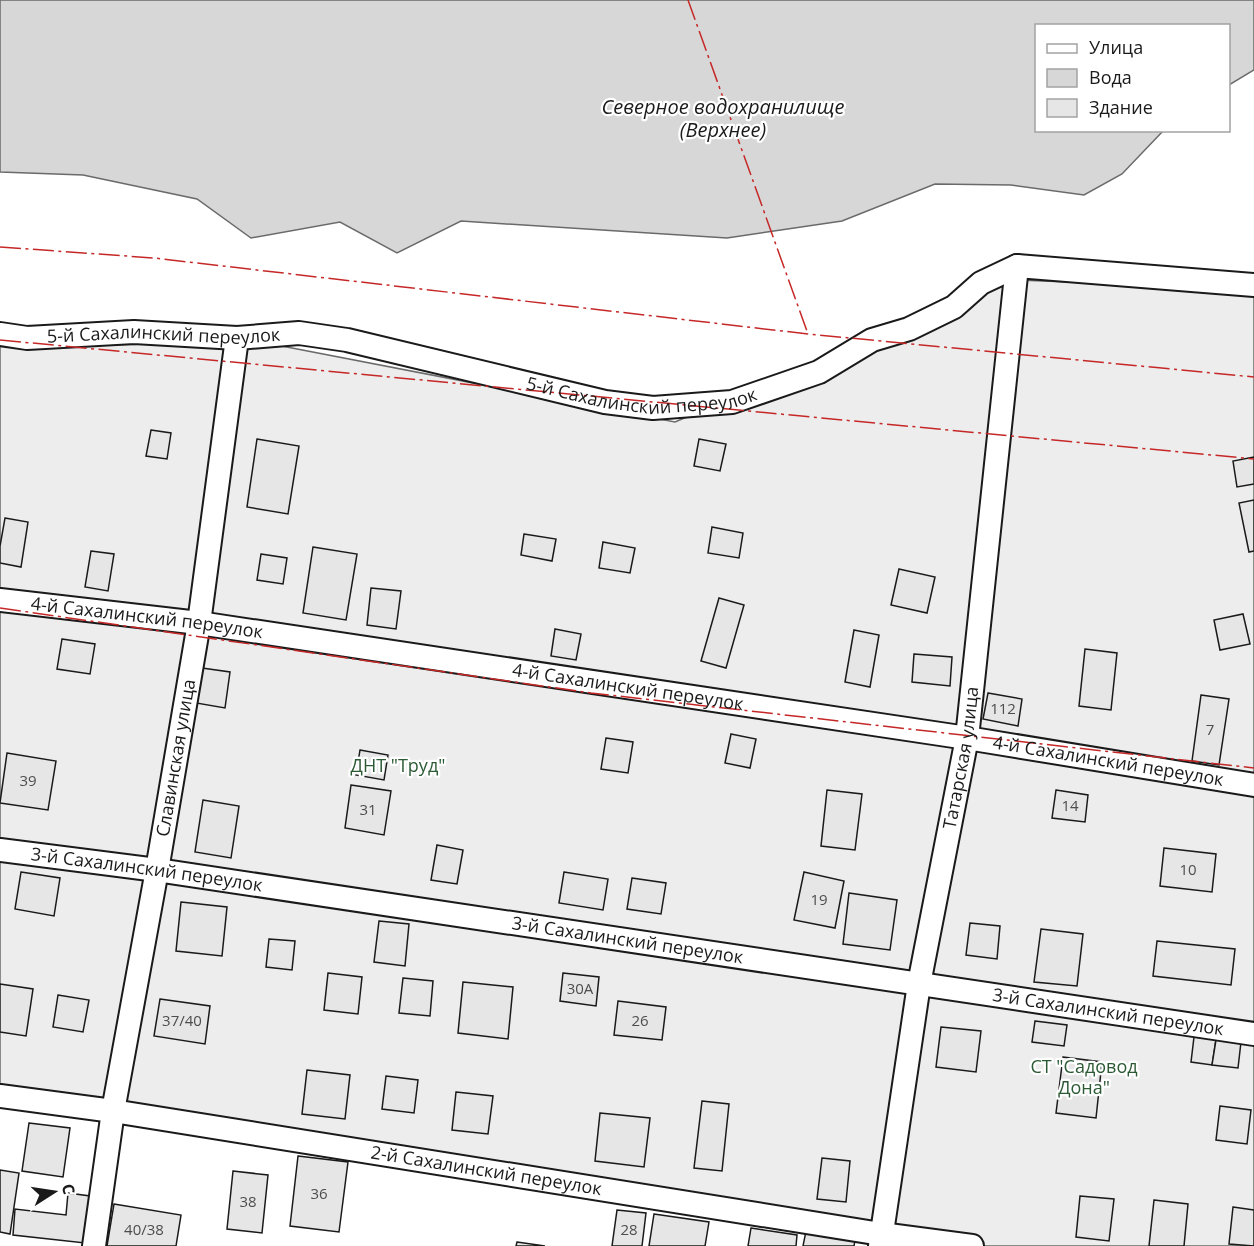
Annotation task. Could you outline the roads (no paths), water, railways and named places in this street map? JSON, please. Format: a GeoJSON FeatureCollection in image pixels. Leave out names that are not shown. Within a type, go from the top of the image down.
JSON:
{"type":"FeatureCollection","features":[{"type":"Feature","properties":{"kind":"street","name":"5-й Сахалинский переулок"},"geometry":{"type":"LineString","coordinates":[[0,334],[27,339],[134,332],[237,338],[300,333],[347,340],[604,402],[653,408],[732,402],[819,372],[872,340],[909,329],[954,307],[981,283],[1017,266],[1254,285]]}},
{"type":"Feature","properties":{"kind":"street","name":"Татарская улица"},"geometry":{"type":"LineString","coordinates":[[880,1240],[919,984],[967,738],[1017,266]]}},
{"type":"Feature","properties":{"kind":"street","name":"Славинская улица"},"geometry":{"type":"LineString","coordinates":[[94,1246],[113,1111],[199,622],[237,338]]}},
{"type":"Feature","properties":{"kind":"street","name":"4-й Сахалинский переулок"},"geometry":{"type":"LineString","coordinates":[[0,600],[199,622],[967,738],[1254,785]]}},
{"type":"Feature","properties":{"kind":"street","name":"3-й Сахалинский переулок"},"geometry":{"type":"LineString","coordinates":[[0,850],[157,870],[1254,1034]]}},
{"type":"Feature","properties":{"kind":"street","name":"2-й Сахалинский переулок"},"geometry":{"type":"LineString","coordinates":[[0,1096],[113,1111],[880,1240],[972,1246]]}},
{"type":"Feature","properties":{"kind":"water","name":"Северное водохранилище (Верхнее)"},"geometry":{"type":"Polygon","coordinates":[[[0,0],[1254,0],[1254,70],[1230,84],[1230,24],[1035,24],[1035,132],[1162,132],[1122,174],[1084,195],[1011,185],[935,184],[842,221],[727,238],[461,221],[397,253],[340,222],[251,238],[197,199],[83,175],[0,172],[0,0]]]}},
{"type":"Feature","properties":{"kind":"park label","name":"ДНТ \"Труд\""},"geometry":{"type":"Point","coordinates":[398,766]}},
{"type":"Feature","properties":{"kind":"park label","name":"СТ \"Садовод Дона\""},"geometry":{"type":"Point","coordinates":[1084,1077]}}]}
